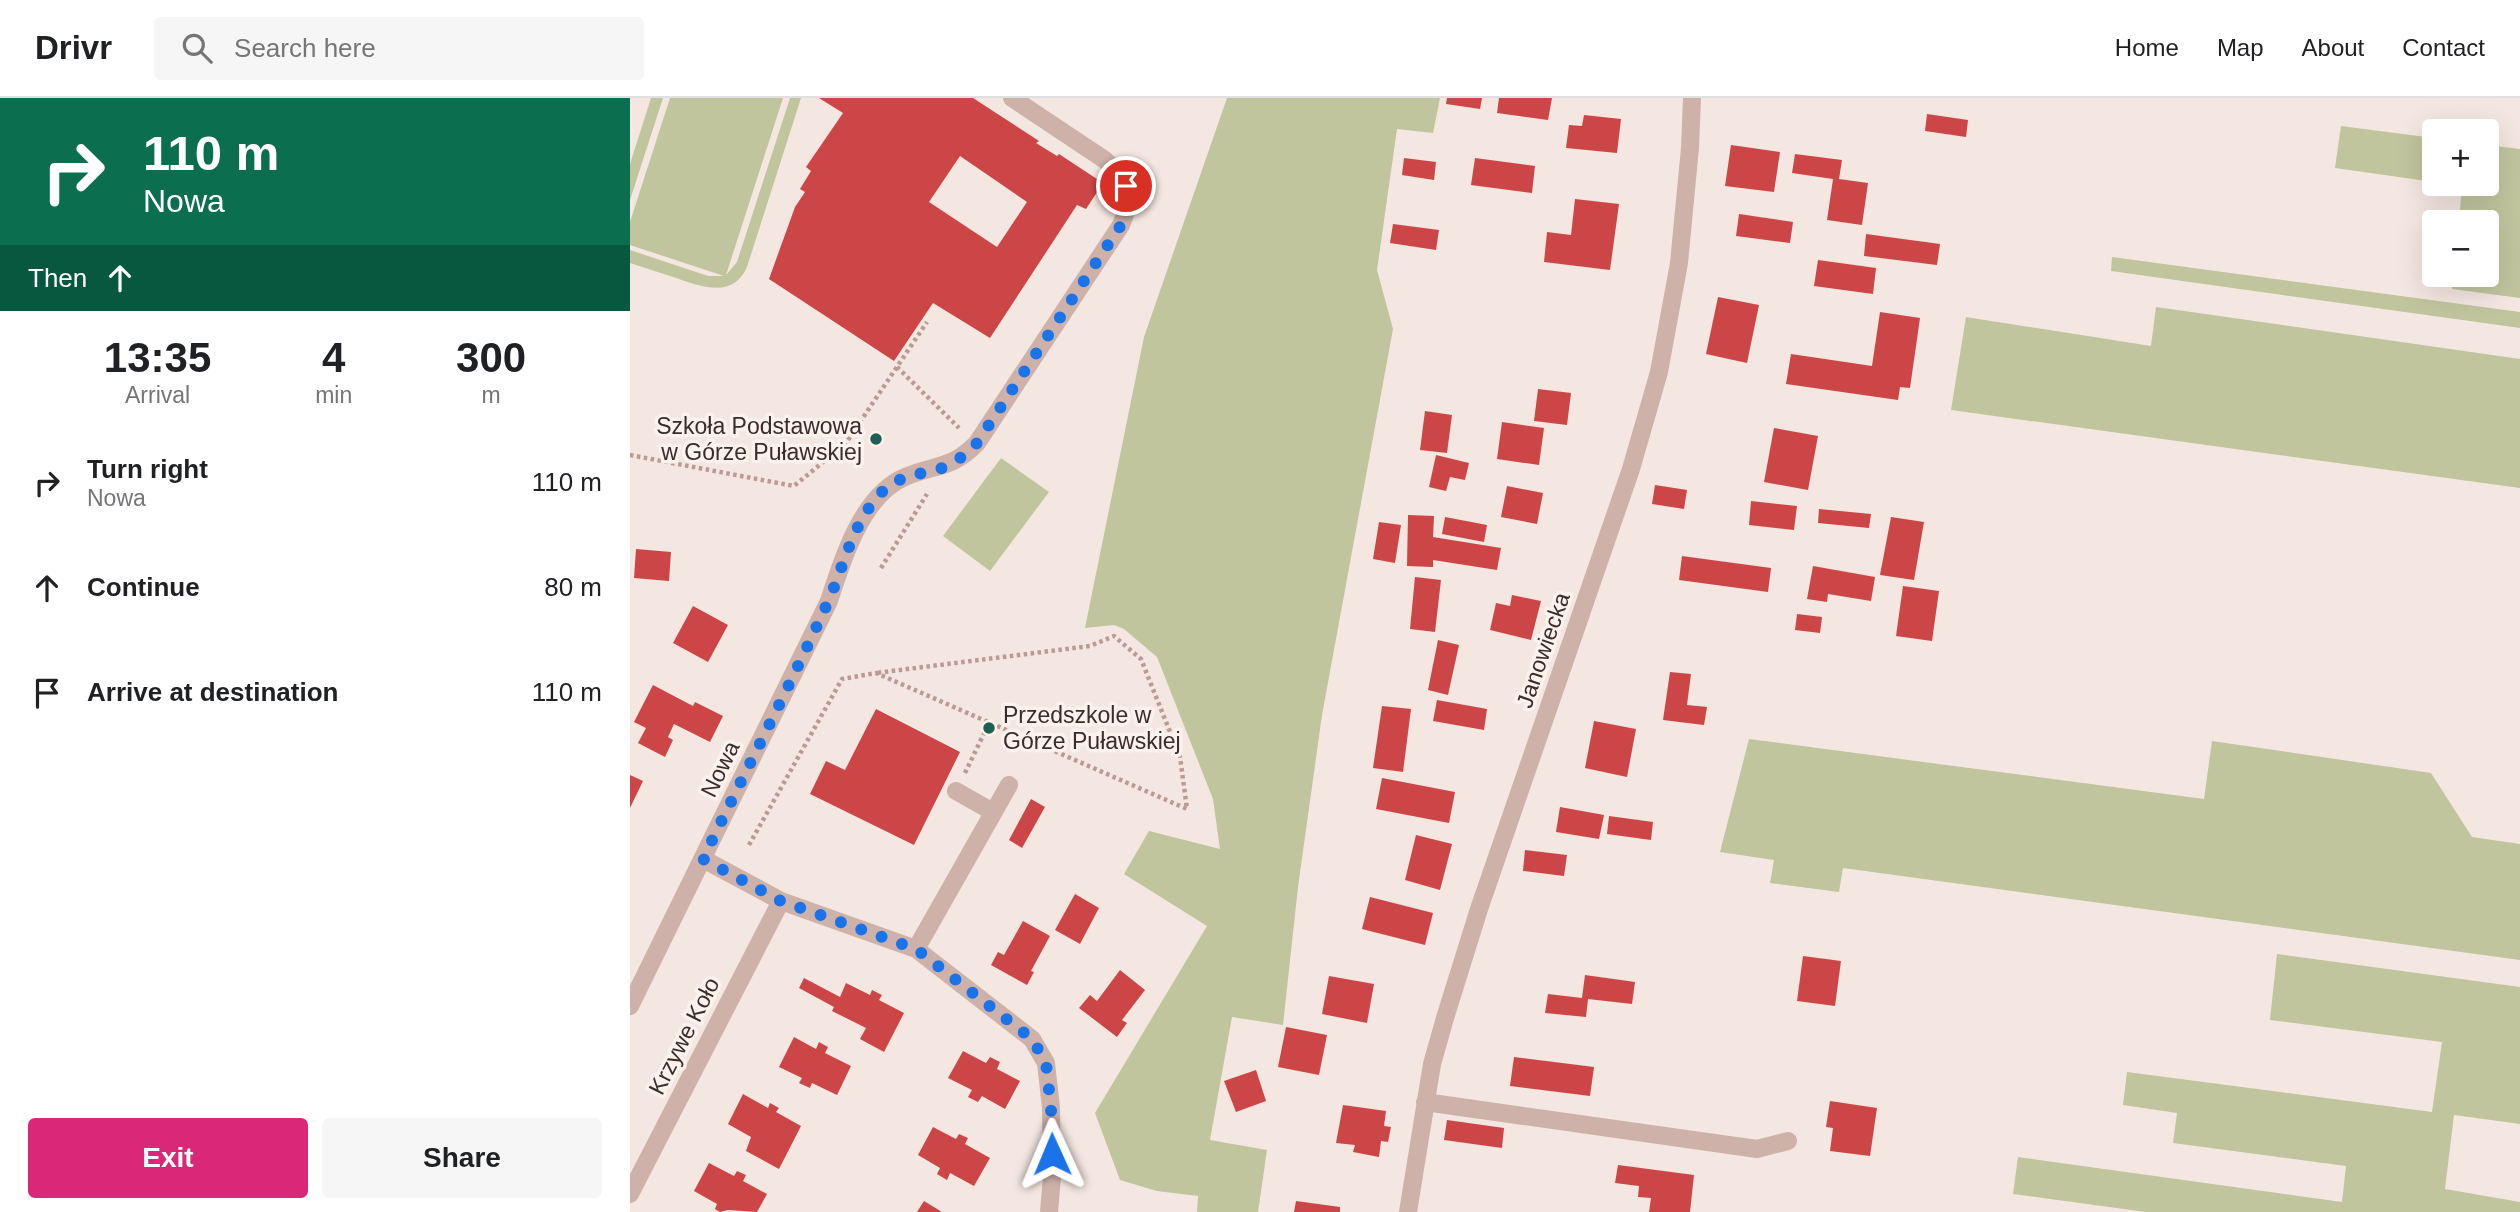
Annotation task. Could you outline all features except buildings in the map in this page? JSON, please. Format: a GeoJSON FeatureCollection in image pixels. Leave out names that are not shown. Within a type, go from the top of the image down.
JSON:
{"type":"FeatureCollection","features":[{"type":"Feature","properties":{"kind":"street","name":"Nowa"},"geometry":{"type":"LineString","coordinates":[[630,1006],[829,601],[846,550],[883,491],[907,476],[944,467],[967,454],[977,443],[1121,225],[1126,212],[1126,186],[1118,172],[1105,160],[1012,98]]}},
{"type":"Feature","properties":{"kind":"street","name":"Janowiecka"},"geometry":{"type":"LineString","coordinates":[[1408,1212],[1432,1064],[1460,965],[1649,413],[1671,316],[1679,262],[1692,98]]}},
{"type":"Feature","properties":{"kind":"street"},"geometry":{"type":"LineString","coordinates":[[916,949],[1009,785]]}},
{"type":"Feature","properties":{"kind":"street"},"geometry":{"type":"LineString","coordinates":[[956,792],[993,812]]}},
{"type":"Feature","properties":{"kind":"street"},"geometry":{"type":"LineString","coordinates":[[703,859],[781,901],[916,949],[1032,1039],[1046,1063],[1051,1108],[1049,1212]]}},
{"type":"Feature","properties":{"kind":"street","name":"Krzywe Koło"},"geometry":{"type":"LineString","coordinates":[[630,1194],[781,901]]}},
{"type":"Feature","properties":{"kind":"street"},"geometry":{"type":"LineString","coordinates":[[1425,1102],[1757,1149],[1788,1142]]}},
{"type":"Feature","properties":{"kind":"path"},"geometry":{"type":"LineString","coordinates":[[630,454],[794,486],[846,443],[928,322]]}},
{"type":"Feature","properties":{"kind":"path"},"geometry":{"type":"LineString","coordinates":[[749,845],[842,679],[876,673],[1090,646],[1114,636],[1141,659],[1180,757],[1187,809],[876,673]]}},
{"type":"Feature","properties":{"kind":"path"},"geometry":{"type":"LineString","coordinates":[[956,792],[989,723]]}},
{"type":"Feature","properties":{"kind":"green space"},"geometry":{"type":"Polygon","coordinates":[[[651,98],[663,98],[630,200],[630,164],[651,98]]]}},
{"type":"Feature","properties":{"kind":"green space"},"geometry":{"type":"Polygon","coordinates":[[[670,98],[783,98],[726,275],[737,262],[790,98],[801,98],[747,267],[733,284],[724,287],[694,284],[630,263],[630,250],[708,276],[724,276],[630,245],[630,222],[670,98]]]}},
{"type":"Feature","properties":{"kind":"green space"},"geometry":{"type":"Polygon","coordinates":[[[1227,98],[1440,98],[1433,133],[1397,129],[1377,270],[1393,329],[1322,715],[1298,887],[1283,1025],[1232,1017],[1210,1140],[1267,1150],[1258,1212],[1197,1212],[1198,1196],[1157,1191],[1120,1180],[1095,1113],[1207,926],[1124,874],[1149,831],[1220,849],[1213,799],[1157,657],[1124,629],[1114,625],[1085,628],[1144,337],[1227,98]]]}},
{"type":"Feature","properties":{"kind":"green space"},"geometry":{"type":"Polygon","coordinates":[[[2341,126],[2422,136],[2422,180],[2335,168],[2341,126]]]}},
{"type":"Feature","properties":{"kind":"green space"},"geometry":{"type":"Polygon","coordinates":[[[2499,146],[2520,149],[2520,298],[2452,289],[2499,287],[2499,210],[2460,210],[2461,196],[2499,196],[2499,146]]]}},
{"type":"Feature","properties":{"kind":"green space"},"geometry":{"type":"Polygon","coordinates":[[[2112,257],[2520,312],[2520,328],[2111,271],[2112,257]]]}},
{"type":"Feature","properties":{"kind":"green space"},"geometry":{"type":"Polygon","coordinates":[[[2156,307],[2520,359],[2520,488],[1951,410],[1966,317],[2151,346],[2156,307]]]}},
{"type":"Feature","properties":{"kind":"green space"},"geometry":{"type":"Polygon","coordinates":[[[1001,458],[1049,492],[990,571],[943,536],[1001,458]]]}},
{"type":"Feature","properties":{"kind":"green space"},"geometry":{"type":"Polygon","coordinates":[[[1749,739],[2204,799],[2212,741],[2431,773],[2472,837],[2520,844],[2520,960],[1843,868],[1839,892],[1770,883],[1774,860],[1720,852],[1749,739]]]}},
{"type":"Feature","properties":{"kind":"green space"},"geometry":{"type":"Polygon","coordinates":[[[2277,954],[2520,987],[2520,1124],[2454,1115],[2445,1189],[2520,1202],[2520,1212],[2146,1212],[2013,1194],[2018,1157],[2342,1202],[2346,1166],[2173,1143],[2177,1113],[2123,1105],[2127,1072],[2432,1112],[2442,1042],[2270,1020],[2277,954]]]}},
{"type":"Feature","properties":{"kind":"place","name":"Szkoła Podstawowa w Górze Puławskiej"},"geometry":{"type":"Point","coordinates":[876,439]}},
{"type":"Feature","properties":{"kind":"place","name":"Przedszkole w Górze Puławskiej"},"geometry":{"type":"Point","coordinates":[989,728]}},
{"type":"Feature","properties":{"kind":"route"},"geometry":{"type":"LineString","coordinates":[[1052,1154],[1046,1063],[1032,1039],[916,949],[781,901],[703,859],[829,601],[846,550],[874,500],[893,483],[907,476],[944,467],[967,454],[977,443],[1121,225],[1128,200],[1126,186]]}}]}
